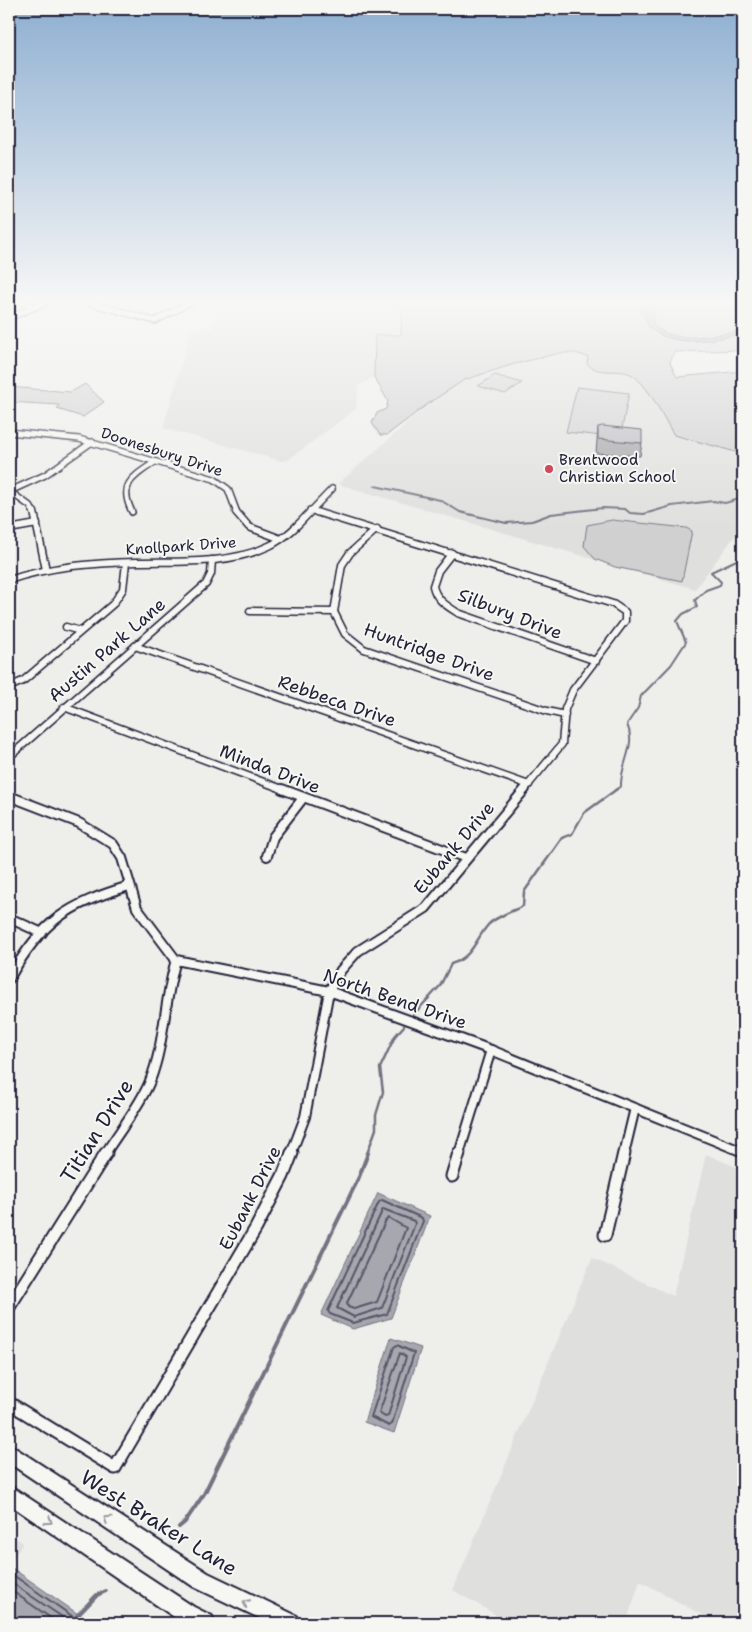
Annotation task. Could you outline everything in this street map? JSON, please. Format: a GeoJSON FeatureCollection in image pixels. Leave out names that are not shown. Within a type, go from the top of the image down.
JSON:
{"type":"FeatureCollection","features":[{"type":"Feature","properties":{"kind":"main road","name":"West Braker Lane"},"geometry":{"type":"LineString","coordinates":[[9,1453],[201,1580],[290,1623]]}},
{"type":"Feature","properties":{"kind":"main road"},"geometry":{"type":"LineString","coordinates":[[9,1494],[187,1614],[205,1623]]}},
{"type":"Feature","properties":{"kind":"street","name":"Doonesbury Drive"},"geometry":{"type":"LineString","coordinates":[[9,432],[71,437],[220,482],[231,491],[241,520],[256,530],[281,539]]}},
{"type":"Feature","properties":{"kind":"street"},"geometry":{"type":"LineString","coordinates":[[46,570],[37,524],[30,506],[9,491],[45,474],[92,442]]}},
{"type":"Feature","properties":{"kind":"street"},"geometry":{"type":"LineString","coordinates":[[132,512],[125,497],[126,486],[135,476],[154,462]]}},
{"type":"Feature","properties":{"kind":"street","name":"Knollpark Drive"},"geometry":{"type":"LineString","coordinates":[[9,580],[46,570],[126,563],[212,560],[249,553],[281,539],[295,528],[332,488]]}},
{"type":"Feature","properties":{"kind":"street","name":"Eubank Drive"},"geometry":{"type":"LineString","coordinates":[[9,1402],[115,1468],[256,1228],[283,1176],[305,1117],[329,991],[341,970],[358,951],[426,908],[439,895],[466,858],[529,785],[562,744],[567,701],[573,690],[625,621],[626,615],[622,609],[613,604],[377,529],[310,510]]}},
{"type":"Feature","properties":{"kind":"street"},"geometry":{"type":"LineString","coordinates":[[9,529],[37,524]]}},
{"type":"Feature","properties":{"kind":"street"},"geometry":{"type":"LineString","coordinates":[[250,611],[334,612],[342,565],[350,552],[377,529]]}},
{"type":"Feature","properties":{"kind":"street","name":"Silbury Drive"},"geometry":{"type":"LineString","coordinates":[[452,553],[438,568],[432,580],[435,595],[449,608],[458,613],[596,661]]}},
{"type":"Feature","properties":{"kind":"street","name":"Austin Park Lane"},"geometry":{"type":"LineString","coordinates":[[9,757],[206,584],[211,574],[212,560]]}},
{"type":"Feature","properties":{"kind":"street"},"geometry":{"type":"LineString","coordinates":[[9,687],[23,681],[114,604],[120,596],[126,563]]}},
{"type":"Feature","properties":{"kind":"street","name":"Huntridge Drive"},"geometry":{"type":"LineString","coordinates":[[334,612],[338,624],[345,634],[364,649],[479,686],[547,711],[565,715]]}},
{"type":"Feature","properties":{"kind":"street"},"geometry":{"type":"LineString","coordinates":[[66,627],[80,631]]}},
{"type":"Feature","properties":{"kind":"street","name":"Rebbeca Drive"},"geometry":{"type":"LineString","coordinates":[[136,646],[529,785]]}},
{"type":"Feature","properties":{"kind":"street","name":"Minda Drive"},"geometry":{"type":"LineString","coordinates":[[64,707],[466,858]]}},
{"type":"Feature","properties":{"kind":"street"},"geometry":{"type":"LineString","coordinates":[[9,796],[80,826],[111,842],[123,861],[128,886],[138,910],[176,960]]}},
{"type":"Feature","properties":{"kind":"street"},"geometry":{"type":"LineString","coordinates":[[267,856],[273,837],[303,798]]}},
{"type":"Feature","properties":{"kind":"street"},"geometry":{"type":"LineString","coordinates":[[9,979],[42,933],[66,911],[81,902],[128,886]]}},
{"type":"Feature","properties":{"kind":"street"},"geometry":{"type":"LineString","coordinates":[[9,918],[42,933]]}},
{"type":"Feature","properties":{"kind":"street","name":"North Bend Drive"},"geometry":{"type":"LineString","coordinates":[[176,960],[329,991],[491,1050],[743,1152]]}},
{"type":"Feature","properties":{"kind":"street","name":"Titian Drive"},"geometry":{"type":"LineString","coordinates":[[9,1307],[149,1084],[155,1070],[170,978],[176,960]]}},
{"type":"Feature","properties":{"kind":"street"},"geometry":{"type":"LineString","coordinates":[[452,1176],[491,1050]]}},
{"type":"Feature","properties":{"kind":"street"},"geometry":{"type":"LineString","coordinates":[[605,1235],[635,1108]]}},
{"type":"Feature","properties":{"kind":"shaded area"},"geometry":{"type":"Polygon","coordinates":[[[177,378],[372,378],[358,386],[356,409],[288,460],[282,461],[163,428],[177,378]]]}},
{"type":"Feature","properties":{"kind":"shaded area"},"geometry":{"type":"Polygon","coordinates":[[[375,378],[470,378],[429,403],[387,435],[380,435],[372,423],[377,413],[386,409],[388,401],[375,378]]]}},
{"type":"Feature","properties":{"kind":"shaded area","name":"Brentwood Christian School"},"geometry":{"type":"Polygon","coordinates":[[[457,378],[652,378],[743,454],[743,525],[695,589],[338,484],[457,378]]]}},
{"type":"Feature","properties":{"kind":"shaded area"},"geometry":{"type":"Polygon","coordinates":[[[490,378],[506,378],[522,383],[505,394],[478,386],[490,378]]]}},
{"type":"Feature","properties":{"kind":"shaded area"},"geometry":{"type":"Polygon","coordinates":[[[636,378],[743,378],[743,454],[674,435],[648,391],[636,378]]]}},
{"type":"Feature","properties":{"kind":"shaded area"},"geometry":{"type":"Polygon","coordinates":[[[85,384],[104,402],[83,417],[57,409],[59,405],[9,402],[9,387],[71,392],[85,384]]]}},
{"type":"Feature","properties":{"kind":"shaded area"},"geometry":{"type":"Polygon","coordinates":[[[577,387],[629,393],[620,438],[566,432],[577,387]]]}},
{"type":"Feature","properties":{"kind":"shaded area"},"geometry":{"type":"Polygon","coordinates":[[[612,520],[686,528],[692,531],[682,581],[615,567],[595,559],[584,546],[587,525],[612,520]]]}},
{"type":"Feature","properties":{"kind":"shaded area"},"geometry":{"type":"Polygon","coordinates":[[[706,1154],[743,1170],[743,1623],[717,1623],[640,1581],[626,1623],[510,1623],[453,1590],[592,1258],[673,1296],[706,1154]]]}},
{"type":"Feature","properties":{"kind":"shaded area"},"geometry":{"type":"Polygon","coordinates":[[[9,1533],[23,1543],[9,1565],[9,1533]]]}},
{"type":"Feature","properties":{"kind":"water"},"geometry":{"type":"Polygon","coordinates":[[[378,1193],[430,1216],[391,1318],[353,1329],[321,1315],[378,1193]]]}},
{"type":"Feature","properties":{"kind":"water"},"geometry":{"type":"Polygon","coordinates":[[[391,1338],[421,1348],[394,1433],[364,1422],[391,1338]]]}},
{"type":"Feature","properties":{"kind":"water"},"geometry":{"type":"Polygon","coordinates":[[[12,1568],[91,1623],[9,1623],[9,1573],[12,1568]]]}},
{"type":"Feature","properties":{"kind":"building"},"geometry":{"type":"Polygon","coordinates":[[[598,427],[642,430],[642,443],[598,439],[598,427]]]}},
{"type":"Feature","properties":{"kind":"waterway"},"geometry":{"type":"LineString","coordinates":[[375,486],[440,500],[460,512],[506,523],[532,521],[551,514],[603,508],[625,509],[630,513],[644,514],[672,506],[713,501],[725,503],[743,498]]}},
{"type":"Feature","properties":{"kind":"waterway"},"geometry":{"type":"LineString","coordinates":[[615,790],[621,786],[621,778],[629,747],[630,732],[627,724],[638,708],[641,696],[671,665],[686,642],[677,621],[683,614],[697,607],[695,600],[706,590],[720,585],[721,582],[711,572],[743,557]]}},
{"type":"Feature","properties":{"kind":"waterway"},"geometry":{"type":"LineString","coordinates":[[414,1014],[440,986],[451,964],[469,953],[491,922],[523,906],[524,892],[562,838],[572,834],[584,813],[617,789]]}},
{"type":"Feature","properties":{"kind":"waterway"},"geometry":{"type":"LineString","coordinates":[[367,1154],[376,1129],[376,1115],[383,1092],[380,1068],[395,1036],[404,1026]]}},
{"type":"Feature","properties":{"kind":"waterway"},"geometry":{"type":"LineString","coordinates":[[179,1527],[185,1522],[204,1494],[359,1177],[368,1153]]}},
{"type":"Feature","properties":{"kind":"waterway"},"geometry":{"type":"LineString","coordinates":[[77,1616],[97,1595],[106,1591]]}},
{"type":"Feature","properties":{"kind":"place","name":"Brentwood Christian School"},"geometry":{"type":"Point","coordinates":[549,469]}}]}
